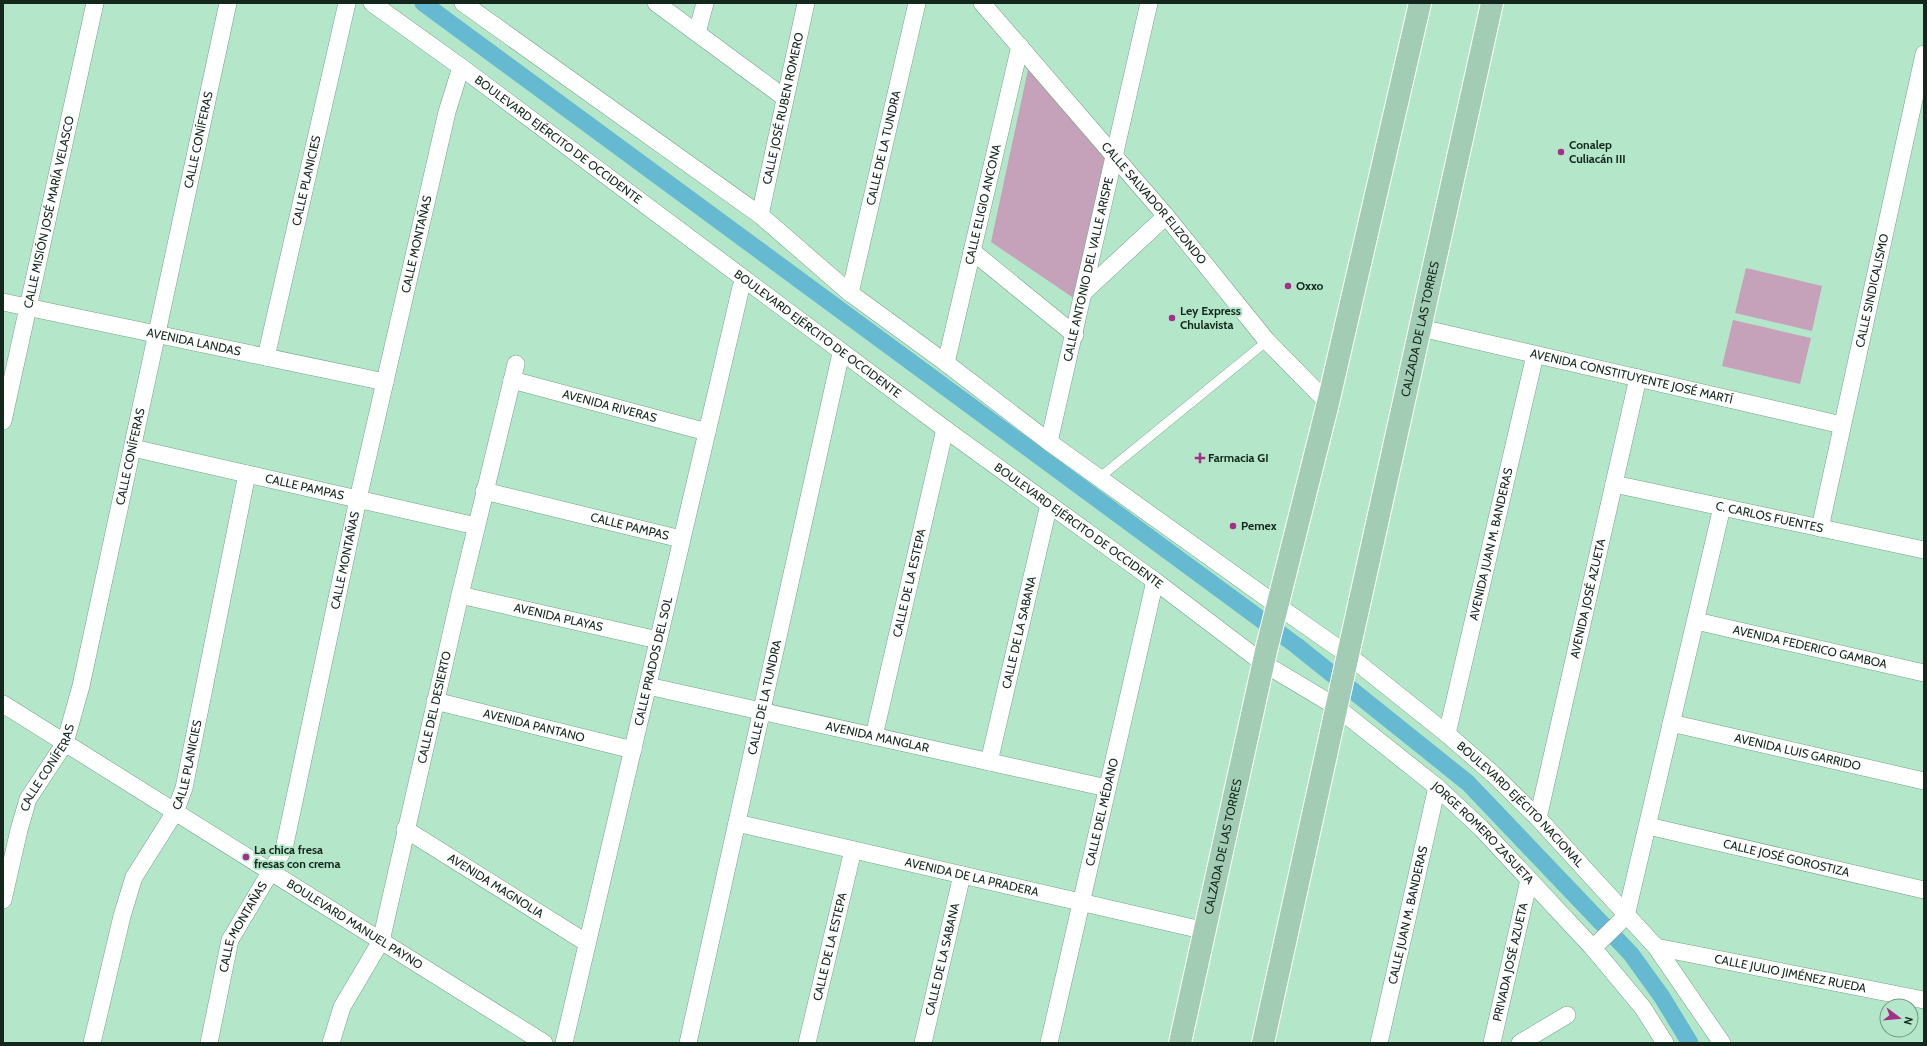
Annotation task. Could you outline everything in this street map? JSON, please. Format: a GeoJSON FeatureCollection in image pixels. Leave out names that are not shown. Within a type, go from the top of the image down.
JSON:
{"type":"FeatureCollection","features":[{"type":"Feature","properties":{"kind":"main road"},"geometry":{"type":"LineString","coordinates":[[1276,614],[1328,403],[1420,3]]}},
{"type":"Feature","properties":{"kind":"main road","name":"CALZADA DE LAS TORRES"},"geometry":{"type":"LineString","coordinates":[[1336,701],[1346,664],[1492,3]]}},
{"type":"Feature","properties":{"kind":"main road","name":"CALZADA DE LAS TORRES"},"geometry":{"type":"LineString","coordinates":[[1180,1043],[1206,931],[1265,657],[1276,614]]}},
{"type":"Feature","properties":{"kind":"main road"},"geometry":{"type":"LineString","coordinates":[[1263,1043],[1336,701]]}},
{"type":"Feature","properties":{"kind":"street","name":"CALLE MISIÓN JOSÉ MARÍA VELASCO"},"geometry":{"type":"LineString","coordinates":[[3,421],[94,3]]}},
{"type":"Feature","properties":{"kind":"street","name":"CALLE CONÍFERAS"},"geometry":{"type":"LineString","coordinates":[[3,900],[19,830],[28,799],[65,743],[81,686],[228,3]]}},
{"type":"Feature","properties":{"kind":"street","name":"CALLE PLANICIES"},"geometry":{"type":"LineString","coordinates":[[266,358],[347,3]]}},
{"type":"Feature","properties":{"kind":"street","name":"BOULEVARD EJÉRCITO DE OCCIDENTE"},"geometry":{"type":"LineString","coordinates":[[372,3],[461,67],[745,281],[945,429],[1155,581],[1265,657]]}},
{"type":"Feature","properties":{"kind":"street"},"geometry":{"type":"LineString","coordinates":[[463,3],[760,214],[850,293],[1099,478],[1276,614]]}},
{"type":"Feature","properties":{"kind":"street"},"geometry":{"type":"LineString","coordinates":[[656,3],[785,98]]}},
{"type":"Feature","properties":{"kind":"street"},"geometry":{"type":"LineString","coordinates":[[698,33],[705,3]]}},
{"type":"Feature","properties":{"kind":"street","name":"CALLE JOSÉ RUBEN ROMERO"},"geometry":{"type":"LineString","coordinates":[[760,214],[806,3]]}},
{"type":"Feature","properties":{"kind":"street","name":"CALLE DE LA TUNDRA"},"geometry":{"type":"LineString","coordinates":[[850,293],[917,3]]}},
{"type":"Feature","properties":{"kind":"street","name":"CALLE SALVADOR ELIZONDO"},"geometry":{"type":"LineString","coordinates":[[982,3],[1166,216],[1267,341],[1328,403]]}},
{"type":"Feature","properties":{"kind":"street"},"geometry":{"type":"LineString","coordinates":[[1134,3],[1147,10]]}},
{"type":"Feature","properties":{"kind":"street","name":"CALLE ANTONIO DEL VALLE ARISPE"},"geometry":{"type":"LineString","coordinates":[[1049,442],[1075,335],[1147,10]]}},
{"type":"Feature","properties":{"kind":"street","name":"CALLE ELIGIO ANCONA"},"geometry":{"type":"LineString","coordinates":[[946,363],[1020,46]]}},
{"type":"Feature","properties":{"kind":"street","name":"CALLE SINDICALISMO"},"geometry":{"type":"LineString","coordinates":[[1820,528],[1842,425],[1918,103],[1924,54]]}},
{"type":"Feature","properties":{"kind":"street","name":"CALLE MONTAÑAS"},"geometry":{"type":"LineString","coordinates":[[209,1043],[230,940],[284,849],[358,499],[447,112],[461,67]]}},
{"type":"Feature","properties":{"kind":"street"},"geometry":{"type":"LineString","coordinates":[[1084,292],[1166,216]]}},
{"type":"Feature","properties":{"kind":"street"},"geometry":{"type":"LineString","coordinates":[[972,251],[1075,335]]}},
{"type":"Feature","properties":{"kind":"street","name":"CALLE PRADOS DEL SOL"},"geometry":{"type":"LineString","coordinates":[[564,1043],[681,539],[741,287],[745,281]]}},
{"type":"Feature","properties":{"kind":"street","name":"AVENIDA LANDAS"},"geometry":{"type":"LineString","coordinates":[[3,302],[385,382]]}},
{"type":"Feature","properties":{"kind":"street","name":"AVENIDA CONSTITUYENTE JOSÉ MARTÍ"},"geometry":{"type":"LineString","coordinates":[[1421,328],[1842,425]]}},
{"type":"Feature","properties":{"kind":"street","name":"CALLE DE LA TUNDRA"},"geometry":{"type":"LineString","coordinates":[[688,1043],[841,352]]}},
{"type":"Feature","properties":{"kind":"street","name":"AVENIDA JUAN M. BANDERAS"},"geometry":{"type":"LineString","coordinates":[[1447,734],[1535,354]]}},
{"type":"Feature","properties":{"kind":"street","name":"AVENIDA RIVERAS"},"geometry":{"type":"LineString","coordinates":[[514,372],[707,432]]}},
{"type":"Feature","properties":{"kind":"street","name":"CALLE DEL DESIERTO"},"geometry":{"type":"LineString","coordinates":[[331,1043],[342,1007],[381,941],[405,828],[484,491],[514,372]]}},
{"type":"Feature","properties":{"kind":"street","name":"AVENIDA JOSÉ AZUETA"},"geometry":{"type":"LineString","coordinates":[[1538,818],[1638,378]]}},
{"type":"Feature","properties":{"kind":"street","name":"CALLE DE LA ESTEPA"},"geometry":{"type":"LineString","coordinates":[[874,736],[945,429]]}},
{"type":"Feature","properties":{"kind":"street","name":"CALLE PAMPAS"},"geometry":{"type":"LineString","coordinates":[[133,448],[476,526]]}},
{"type":"Feature","properties":{"kind":"street","name":"CALLE PLANICIES"},"geometry":{"type":"LineString","coordinates":[[92,1043],[122,916],[134,877],[175,812],[184,788],[248,474]]}},
{"type":"Feature","properties":{"kind":"street","name":"C. CARLOS FUENTES"},"geometry":{"type":"LineString","coordinates":[[1614,484],[1924,550]]}},
{"type":"Feature","properties":{"kind":"street","name":"CALLE PAMPAS"},"geometry":{"type":"LineString","coordinates":[[484,491],[681,539]]}},
{"type":"Feature","properties":{"kind":"street","name":"CALLE DE LA SABANA"},"geometry":{"type":"LineString","coordinates":[[988,762],[1049,504]]}},
{"type":"Feature","properties":{"kind":"street"},"geometry":{"type":"LineString","coordinates":[[1597,944],[1624,918],[1648,826],[1722,507]]}},
{"type":"Feature","properties":{"kind":"street","name":"CALLE DEL MÉDANO"},"geometry":{"type":"LineString","coordinates":[[1049,1043],[1155,581]]}},
{"type":"Feature","properties":{"kind":"street","name":"AVENIDA PLAYAS"},"geometry":{"type":"LineString","coordinates":[[460,595],[658,640]]}},
{"type":"Feature","properties":{"kind":"street","name":"BOULEVARD EJÉCITO NACIONAL"},"geometry":{"type":"LineString","coordinates":[[1276,614],[1447,734],[1493,774],[1538,818],[1624,918],[1656,947],[1722,1043]]}},
{"type":"Feature","properties":{"kind":"street","name":"AVENIDA FEDERICO GAMBOA"},"geometry":{"type":"LineString","coordinates":[[1696,620],[1924,673]]}},
{"type":"Feature","properties":{"kind":"street","name":"JORGE ROMERO ZASUETA"},"geometry":{"type":"LineString","coordinates":[[1265,657],[1336,701],[1437,787],[1476,823],[1529,880],[1597,944],[1643,1008],[1665,1043]]}},
{"type":"Feature","properties":{"kind":"street","name":"AVENIDA MANGLAR"},"geometry":{"type":"LineString","coordinates":[[648,686],[1107,788]]}},
{"type":"Feature","properties":{"kind":"street","name":"AVENIDA PANTANO"},"geometry":{"type":"LineString","coordinates":[[435,701],[633,750]]}},
{"type":"Feature","properties":{"kind":"street","name":"BOULEVARD MANUEL PAYNO"},"geometry":{"type":"LineString","coordinates":[[3,704],[544,1043]]}},
{"type":"Feature","properties":{"kind":"street","name":"AVENIDA LUIS GARRIDO"},"geometry":{"type":"LineString","coordinates":[[1672,723],[1924,781]]}},
{"type":"Feature","properties":{"kind":"street","name":"CALLE JUAN M. BANDERAS"},"geometry":{"type":"LineString","coordinates":[[1379,1043],[1437,787]]}},
{"type":"Feature","properties":{"kind":"street","name":"AVENIDA DE LA PRADERA"},"geometry":{"type":"LineString","coordinates":[[737,823],[1206,931]]}},
{"type":"Feature","properties":{"kind":"street","name":"CALLE JOSÉ GOROSTIZA"},"geometry":{"type":"LineString","coordinates":[[1648,826],[1924,890]]}},
{"type":"Feature","properties":{"kind":"street","name":"AVENIDA MAGNOLIA"},"geometry":{"type":"LineString","coordinates":[[405,828],[587,943]]}},
{"type":"Feature","properties":{"kind":"street","name":"CALLE DE LA ESTEPA"},"geometry":{"type":"LineString","coordinates":[[807,1043],[853,850]]}},
{"type":"Feature","properties":{"kind":"street","name":"CALLE DE LA SABANA"},"geometry":{"type":"LineString","coordinates":[[923,1043],[962,875]]}},
{"type":"Feature","properties":{"kind":"street","name":"PRIVADA JOSÉ AZUETA"},"geometry":{"type":"LineString","coordinates":[[1492,1043],[1529,880]]}},
{"type":"Feature","properties":{"kind":"street","name":"CALLE JULIO JIMÉNEZ RUEDA"},"geometry":{"type":"LineString","coordinates":[[1656,947],[1924,1000]]}},
{"type":"Feature","properties":{"kind":"street"},"geometry":{"type":"LineString","coordinates":[[1520,1043],[1567,1015]]}},
{"type":"Feature","properties":{"kind":"lane"},"geometry":{"type":"LineString","coordinates":[[1099,478],[1267,341]]}},
{"type":"Feature","properties":{"kind":"shaded area"},"geometry":{"type":"Polygon","coordinates":[[[1029,65],[1106,155],[1075,299],[991,242],[1029,65]]]}},
{"type":"Feature","properties":{"kind":"shaded area"},"geometry":{"type":"Polygon","coordinates":[[[1746,268],[1822,286],[1812,331],[1735,313],[1746,268]]]}},
{"type":"Feature","properties":{"kind":"shaded area"},"geometry":{"type":"Polygon","coordinates":[[[1733,320],[1811,338],[1800,384],[1722,366],[1733,320]]]}},
{"type":"Feature","properties":{"kind":"waterway"},"geometry":{"type":"LineString","coordinates":[[423,3],[1297,646],[1468,783],[1631,954],[1662,997],[1690,1043]]}},
{"type":"Feature","properties":{"kind":"place","name":"Conalep Culiacán III"},"geometry":{"type":"Point","coordinates":[1561,152]}},
{"type":"Feature","properties":{"kind":"place","name":"Oxxo"},"geometry":{"type":"Point","coordinates":[1288,286]}},
{"type":"Feature","properties":{"kind":"place","name":"Ley Express Chulavista"},"geometry":{"type":"Point","coordinates":[1172,318]}},
{"type":"Feature","properties":{"kind":"place","name":"Farmacia GI"},"geometry":{"type":"Point","coordinates":[1200,458]}},
{"type":"Feature","properties":{"kind":"place","name":"Pemex"},"geometry":{"type":"Point","coordinates":[1233,526]}},
{"type":"Feature","properties":{"kind":"place","name":"La chica fresa fresas con crema"},"geometry":{"type":"Point","coordinates":[246,857]}}]}
